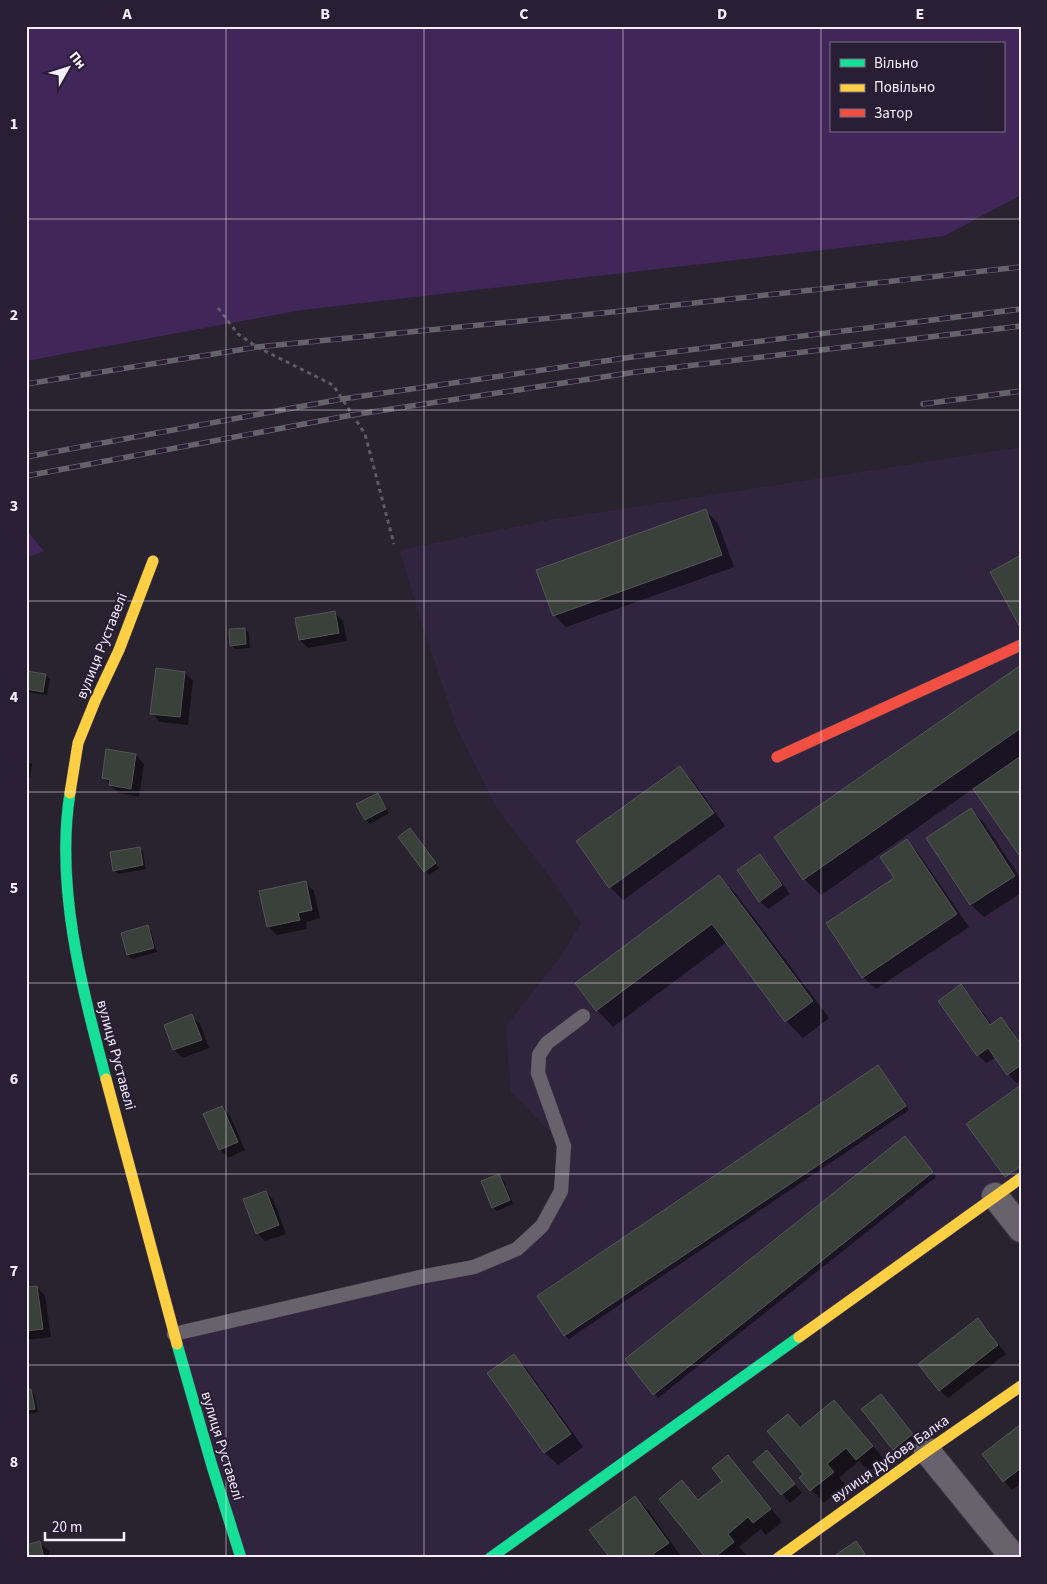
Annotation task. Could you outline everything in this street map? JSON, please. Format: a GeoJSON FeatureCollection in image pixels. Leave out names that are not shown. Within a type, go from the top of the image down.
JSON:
{"type":"FeatureCollection","features":[{"type":"Feature","properties":{"kind":"street","name":"вулиця Руставелі"},"geometry":{"type":"LineString","coordinates":[[153,561],[119,650],[78,743],[66,817],[66,862],[72,931],[88,1009],[174,1334],[241,1558]]}},
{"type":"Feature","properties":{"kind":"street"},"geometry":{"type":"LineString","coordinates":[[777,757],[1021,645]]}},
{"type":"Feature","properties":{"kind":"street"},"geometry":{"type":"LineString","coordinates":[[490,1558],[1021,1178]]}},
{"type":"Feature","properties":{"kind":"street"},"geometry":{"type":"LineString","coordinates":[[996,1196],[1021,1230]]}},
{"type":"Feature","properties":{"kind":"street","name":"вулиця Дубова Балка"},"geometry":{"type":"LineString","coordinates":[[778,1558],[1021,1386]]}},
{"type":"Feature","properties":{"kind":"street"},"geometry":{"type":"LineString","coordinates":[[927,1451],[1013,1558]]}},
{"type":"Feature","properties":{"kind":"lane"},"geometry":{"type":"LineString","coordinates":[[174,1334],[420,1277],[474,1267],[517,1249],[542,1226],[561,1191],[564,1146],[538,1073],[539,1055],[547,1043],[583,1016]]}},
{"type":"Feature","properties":{"kind":"path"},"geometry":{"type":"LineString","coordinates":[[218,308],[238,334],[257,346],[333,385],[365,434],[394,544]]}},
{"type":"Feature","properties":{"kind":"shaded area"},"geometry":{"type":"Polygon","coordinates":[[[26,26],[1021,26],[1021,195],[944,236],[302,310],[26,361],[26,26]]]}},
{"type":"Feature","properties":{"kind":"shaded area"},"geometry":{"type":"Polygon","coordinates":[[[1021,447],[1021,1178],[490,1558],[241,1558],[174,1334],[420,1277],[517,1249],[561,1191],[564,1146],[511,1092],[506,1026],[561,956],[581,923],[556,885],[496,807],[457,728],[421,622],[400,550],[550,520],[1021,447]]]}},
{"type":"Feature","properties":{"kind":"shaded area"},"geometry":{"type":"Polygon","coordinates":[[[26,530],[44,551],[26,558],[26,530]]]}},
{"type":"Feature","properties":{"kind":"building"},"geometry":{"type":"Polygon","coordinates":[[[706,509],[722,555],[553,616],[536,570],[706,509]]]}},
{"type":"Feature","properties":{"kind":"building"},"geometry":{"type":"Polygon","coordinates":[[[1021,555],[1021,629],[990,572],[1021,555]]]}},
{"type":"Feature","properties":{"kind":"building"},"geometry":{"type":"Polygon","coordinates":[[[335,611],[339,633],[299,640],[295,618],[335,611]]]}},
{"type":"Feature","properties":{"kind":"building"},"geometry":{"type":"Polygon","coordinates":[[[245,628],[246,644],[230,646],[229,629],[245,628]]]}},
{"type":"Feature","properties":{"kind":"building"},"geometry":{"type":"Polygon","coordinates":[[[1021,665],[1021,728],[803,880],[774,837],[1021,665]]]}},
{"type":"Feature","properties":{"kind":"building"},"geometry":{"type":"Polygon","coordinates":[[[156,668],[185,672],[180,717],[150,714],[156,668]]]}},
{"type":"Feature","properties":{"kind":"building"},"geometry":{"type":"Polygon","coordinates":[[[26,671],[46,674],[43,692],[26,689],[26,671]]]}},
{"type":"Feature","properties":{"kind":"building"},"geometry":{"type":"Polygon","coordinates":[[[106,749],[136,754],[131,789],[109,785],[110,780],[102,778],[106,749]]]}},
{"type":"Feature","properties":{"kind":"building"},"geometry":{"type":"Polygon","coordinates":[[[1021,756],[1021,858],[973,789],[1021,756]]]}},
{"type":"Feature","properties":{"kind":"building"},"geometry":{"type":"Polygon","coordinates":[[[680,766],[714,813],[609,888],[576,841],[680,766]]]}},
{"type":"Feature","properties":{"kind":"building"},"geometry":{"type":"Polygon","coordinates":[[[378,793],[386,809],[365,820],[356,804],[378,793]]]}},
{"type":"Feature","properties":{"kind":"building"},"geometry":{"type":"Polygon","coordinates":[[[971,808],[1015,876],[970,905],[926,838],[971,808]]]}},
{"type":"Feature","properties":{"kind":"building"},"geometry":{"type":"Polygon","coordinates":[[[410,828],[436,863],[424,872],[398,837],[410,828]]]}},
{"type":"Feature","properties":{"kind":"building"},"geometry":{"type":"Polygon","coordinates":[[[907,839],[957,914],[862,978],[826,923],[894,878],[880,857],[907,839]]]}},
{"type":"Feature","properties":{"kind":"building"},"geometry":{"type":"Polygon","coordinates":[[[140,847],[143,865],[113,871],[110,852],[140,847]]]}},
{"type":"Feature","properties":{"kind":"building"},"geometry":{"type":"Polygon","coordinates":[[[760,854],[782,885],[759,902],[737,870],[760,854]]]}},
{"type":"Feature","properties":{"kind":"building"},"geometry":{"type":"Polygon","coordinates":[[[719,875],[813,1001],[785,1022],[712,924],[596,1011],[575,983],[719,875]]]}},
{"type":"Feature","properties":{"kind":"building"},"geometry":{"type":"Polygon","coordinates":[[[306,881],[312,910],[298,913],[300,920],[267,927],[259,891],[306,881]]]}},
{"type":"Feature","properties":{"kind":"building"},"geometry":{"type":"Polygon","coordinates":[[[148,925],[154,948],[127,955],[121,933],[148,925]]]}},
{"type":"Feature","properties":{"kind":"building"},"geometry":{"type":"Polygon","coordinates":[[[961,984],[990,1025],[1001,1017],[1021,1044],[1021,1065],[1007,1075],[988,1048],[977,1056],[938,1001],[961,984]]]}},
{"type":"Feature","properties":{"kind":"building"},"geometry":{"type":"Polygon","coordinates":[[[192,1014],[202,1040],[173,1050],[164,1025],[192,1014]]]}},
{"type":"Feature","properties":{"kind":"building"},"geometry":{"type":"Polygon","coordinates":[[[878,1065],[906,1106],[564,1336],[537,1296],[878,1065]]]}},
{"type":"Feature","properties":{"kind":"building"},"geometry":{"type":"Polygon","coordinates":[[[1021,1085],[1021,1166],[1005,1177],[966,1124],[1021,1085]]]}},
{"type":"Feature","properties":{"kind":"building"},"geometry":{"type":"Polygon","coordinates":[[[222,1106],[238,1142],[219,1150],[203,1114],[222,1106]]]}},
{"type":"Feature","properties":{"kind":"building"},"geometry":{"type":"Polygon","coordinates":[[[905,1136],[933,1172],[653,1395],[625,1359],[905,1136]]]}},
{"type":"Feature","properties":{"kind":"building"},"geometry":{"type":"Polygon","coordinates":[[[499,1174],[510,1200],[492,1208],[481,1181],[499,1174]]]}},
{"type":"Feature","properties":{"kind":"building"},"geometry":{"type":"Polygon","coordinates":[[[266,1191],[279,1225],[256,1234],[243,1199],[266,1191]]]}},
{"type":"Feature","properties":{"kind":"building"},"geometry":{"type":"Polygon","coordinates":[[[37,1286],[43,1329],[26,1331],[26,1287],[37,1286]]]}},
{"type":"Feature","properties":{"kind":"building"},"geometry":{"type":"Polygon","coordinates":[[[978,1318],[998,1345],[939,1391],[918,1364],[978,1318]]]}},
{"type":"Feature","properties":{"kind":"building"},"geometry":{"type":"Polygon","coordinates":[[[514,1354],[571,1434],[544,1453],[487,1373],[514,1354]]]}},
{"type":"Feature","properties":{"kind":"building"},"geometry":{"type":"Polygon","coordinates":[[[31,1389],[35,1409],[26,1410],[26,1390],[31,1389]]]}},
{"type":"Feature","properties":{"kind":"building"},"geometry":{"type":"Polygon","coordinates":[[[881,1394],[913,1434],[893,1450],[861,1409],[881,1394]]]}},
{"type":"Feature","properties":{"kind":"building"},"geometry":{"type":"Polygon","coordinates":[[[834,1400],[873,1446],[856,1460],[846,1448],[827,1464],[834,1472],[810,1491],[799,1478],[803,1474],[767,1431],[788,1414],[800,1428],[834,1400]]]}},
{"type":"Feature","properties":{"kind":"building"},"geometry":{"type":"Polygon","coordinates":[[[1021,1424],[1021,1468],[1003,1482],[982,1454],[1021,1424]]]}},
{"type":"Feature","properties":{"kind":"building"},"geometry":{"type":"Polygon","coordinates":[[[767,1450],[795,1484],[781,1495],[753,1462],[767,1450]]]}},
{"type":"Feature","properties":{"kind":"building"},"geometry":{"type":"Polygon","coordinates":[[[728,1455],[771,1509],[753,1523],[748,1517],[728,1534],[734,1542],[714,1558],[706,1558],[659,1499],[682,1480],[698,1500],[722,1481],[712,1468],[728,1455]]]}},
{"type":"Feature","properties":{"kind":"building"},"geometry":{"type":"Polygon","coordinates":[[[635,1496],[669,1543],[653,1554],[656,1558],[610,1558],[589,1530],[635,1496]]]}},
{"type":"Feature","properties":{"kind":"building"},"geometry":{"type":"Polygon","coordinates":[[[40,1541],[44,1558],[26,1558],[26,1545],[40,1541]]]}},
{"type":"Feature","properties":{"kind":"building"},"geometry":{"type":"Polygon","coordinates":[[[856,1541],[865,1554],[858,1558],[831,1558],[856,1541]]]}},
{"type":"Feature","properties":{"kind":"railway"},"geometry":{"type":"LineString","coordinates":[[26,384],[257,347],[622,311],[1021,267]]}},
{"type":"Feature","properties":{"kind":"railway"},"geometry":{"type":"LineString","coordinates":[[26,457],[342,399],[632,357],[1021,309]]}},
{"type":"Feature","properties":{"kind":"railway"},"geometry":{"type":"LineString","coordinates":[[26,476],[352,415],[636,372],[1021,326]]}},
{"type":"Feature","properties":{"kind":"railway"},"geometry":{"type":"LineString","coordinates":[[923,404],[1021,391]]}},
{"type":"Feature","properties":{"kind":"traffic: fast"},"geometry":{"type":"LineString","coordinates":[[70,793],[66,829],[68,901],[80,973],[106,1079]]}},
{"type":"Feature","properties":{"kind":"traffic: fast"},"geometry":{"type":"LineString","coordinates":[[490,1558],[799,1337]]}},
{"type":"Feature","properties":{"kind":"traffic: fast"},"geometry":{"type":"LineString","coordinates":[[177,1344],[241,1558]]}},
{"type":"Feature","properties":{"kind":"traffic: slow"},"geometry":{"type":"LineString","coordinates":[[70,793],[78,743],[119,650],[153,561]]}},
{"type":"Feature","properties":{"kind":"traffic: slow"},"geometry":{"type":"LineString","coordinates":[[106,1079],[177,1344]]}},
{"type":"Feature","properties":{"kind":"traffic: slow"},"geometry":{"type":"LineString","coordinates":[[799,1337],[1021,1178]]}},
{"type":"Feature","properties":{"kind":"traffic: slow"},"geometry":{"type":"LineString","coordinates":[[778,1558],[1021,1386]]}},
{"type":"Feature","properties":{"kind":"traffic: jam"},"geometry":{"type":"LineString","coordinates":[[777,757],[1021,645]]}}]}
